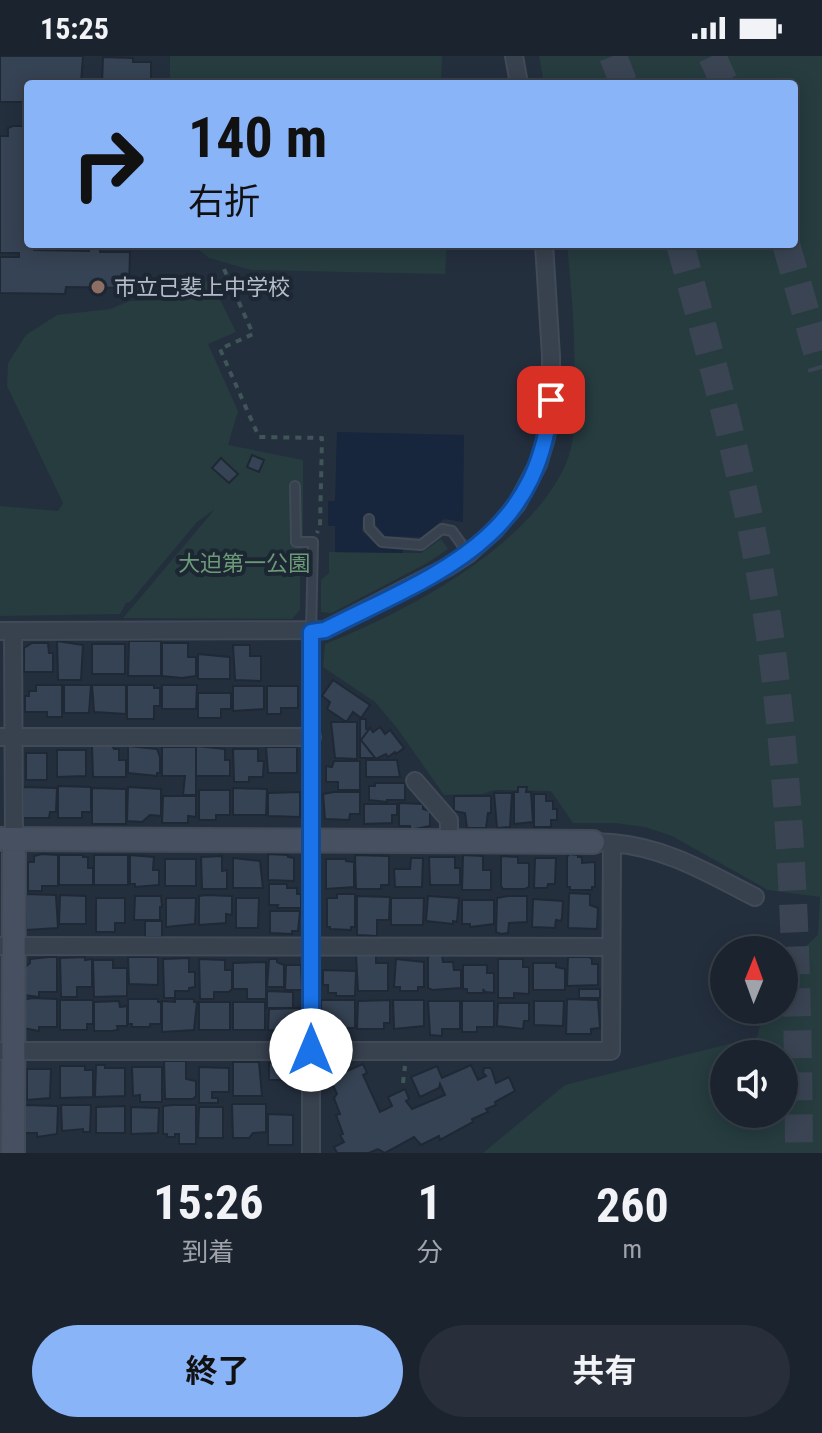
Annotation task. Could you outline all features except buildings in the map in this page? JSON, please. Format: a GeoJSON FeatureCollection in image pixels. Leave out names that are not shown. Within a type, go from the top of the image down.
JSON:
{"type":"FeatureCollection","features":[{"type":"Feature","properties":{"kind":"street"},"geometry":{"type":"LineString","coordinates":[[514,56],[518,80]]}},
{"type":"Feature","properties":{"kind":"street"},"geometry":{"type":"LineString","coordinates":[[13,1153],[6,1051],[6,631],[325,630],[468,554],[495,530],[517,504],[538,464],[546,438],[551,356],[544,248]]}},
{"type":"Feature","properties":{"kind":"street"},"geometry":{"type":"LineString","coordinates":[[311,632],[311,1153]]}},
{"type":"Feature","properties":{"kind":"street"},"geometry":{"type":"LineString","coordinates":[[7,737],[312,737]]}},
{"type":"Feature","properties":{"kind":"street"},"geometry":{"type":"LineString","coordinates":[[415,781],[449,820],[449,842]]}},
{"type":"Feature","properties":{"kind":"street"},"geometry":{"type":"LineString","coordinates":[[7,839],[634,845],[663,853],[755,897]]}},
{"type":"Feature","properties":{"kind":"street"},"geometry":{"type":"LineString","coordinates":[[6,1051],[611,1051],[611,947],[603,843]]}},
{"type":"Feature","properties":{"kind":"street"},"geometry":{"type":"LineString","coordinates":[[7,946],[611,947]]}},
{"type":"Feature","properties":{"kind":"lane"},"geometry":{"type":"LineString","coordinates":[[295,486],[296,542],[313,542],[311,632]]}},
{"type":"Feature","properties":{"kind":"lane"},"geometry":{"type":"LineString","coordinates":[[369,519],[369,528],[382,542],[421,545],[442,529],[452,531],[468,554]]}},
{"type":"Feature","properties":{"kind":"path"},"geometry":{"type":"LineString","coordinates":[[224,269],[253,334],[220,349],[259,437],[322,438],[320,526],[313,542]]}},
{"type":"Feature","properties":{"kind":"green space"},"geometry":{"type":"Polygon","coordinates":[[[170,56],[442,56],[441,80],[170,80],[170,56]]]}},
{"type":"Feature","properties":{"kind":"green space"},"geometry":{"type":"Polygon","coordinates":[[[539,56],[822,56],[822,1153],[483,1153],[565,1085],[710,1049],[710,1128],[798,1128],[798,1040],[745,1040],[757,1037],[760,1024],[798,1024],[798,953],[818,935],[820,897],[768,890],[672,836],[645,827],[573,823],[551,791],[495,790],[482,794],[444,795],[375,702],[323,667],[325,644],[392,614],[463,572],[526,521],[550,492],[567,461],[574,429],[574,338],[567,248],[798,248],[798,80],[543,80],[539,56]]]}},
{"type":"Feature","properties":{"kind":"green space"},"geometry":{"type":"Polygon","coordinates":[[[196,248],[447,248],[445,274],[251,270],[209,258],[196,248]]]}},
{"type":"Feature","properties":{"kind":"green space","name":"大迫第一公園"},"geometry":{"type":"Polygon","coordinates":[[[210,279],[236,332],[208,344],[238,411],[228,445],[303,460],[300,610],[292,619],[123,618],[215,509],[197,522],[126,603],[120,614],[0,616],[0,506],[58,511],[63,503],[7,386],[8,363],[26,335],[57,315],[110,309],[130,301],[179,300],[210,279]]]}},
{"type":"Feature","properties":{"kind":"green space"},"geometry":{"type":"Polygon","coordinates":[[[441,539],[448,549],[427,563],[332,613],[321,612],[321,580],[329,573],[329,552],[421,553],[441,539]]]}},
{"type":"Feature","properties":{"kind":"water"},"geometry":{"type":"Polygon","coordinates":[[[337,432],[464,435],[463,522],[444,519],[421,537],[385,536],[376,525],[375,517],[363,516],[362,531],[379,548],[403,548],[403,553],[335,552],[335,526],[328,526],[328,501],[335,501],[337,432]]]}},
{"type":"Feature","properties":{"kind":"tunnel"},"geometry":{"type":"LineString","coordinates":[[613,56],[622,80]]}},
{"type":"Feature","properties":{"kind":"tunnel"},"geometry":{"type":"LineString","coordinates":[[712,56],[723,80]]}},
{"type":"Feature","properties":{"kind":"tunnel"},"geometry":{"type":"LineString","coordinates":[[681,248],[745,497],[772,651],[785,776],[793,902],[799,1153]]}},
{"type":"Feature","properties":{"kind":"tunnel"},"geometry":{"type":"LineString","coordinates":[[787,248],[822,369]]}},
{"type":"Feature","properties":{"kind":"place","name":"市立己斐上中学校"},"geometry":{"type":"Point","coordinates":[98,287]}},
{"type":"Feature","properties":{"kind":"route"},"geometry":{"type":"LineString","coordinates":[[311,1050],[311,632],[325,630],[448,567],[482,543],[508,516],[525,492],[546,438],[551,400]]}}]}
